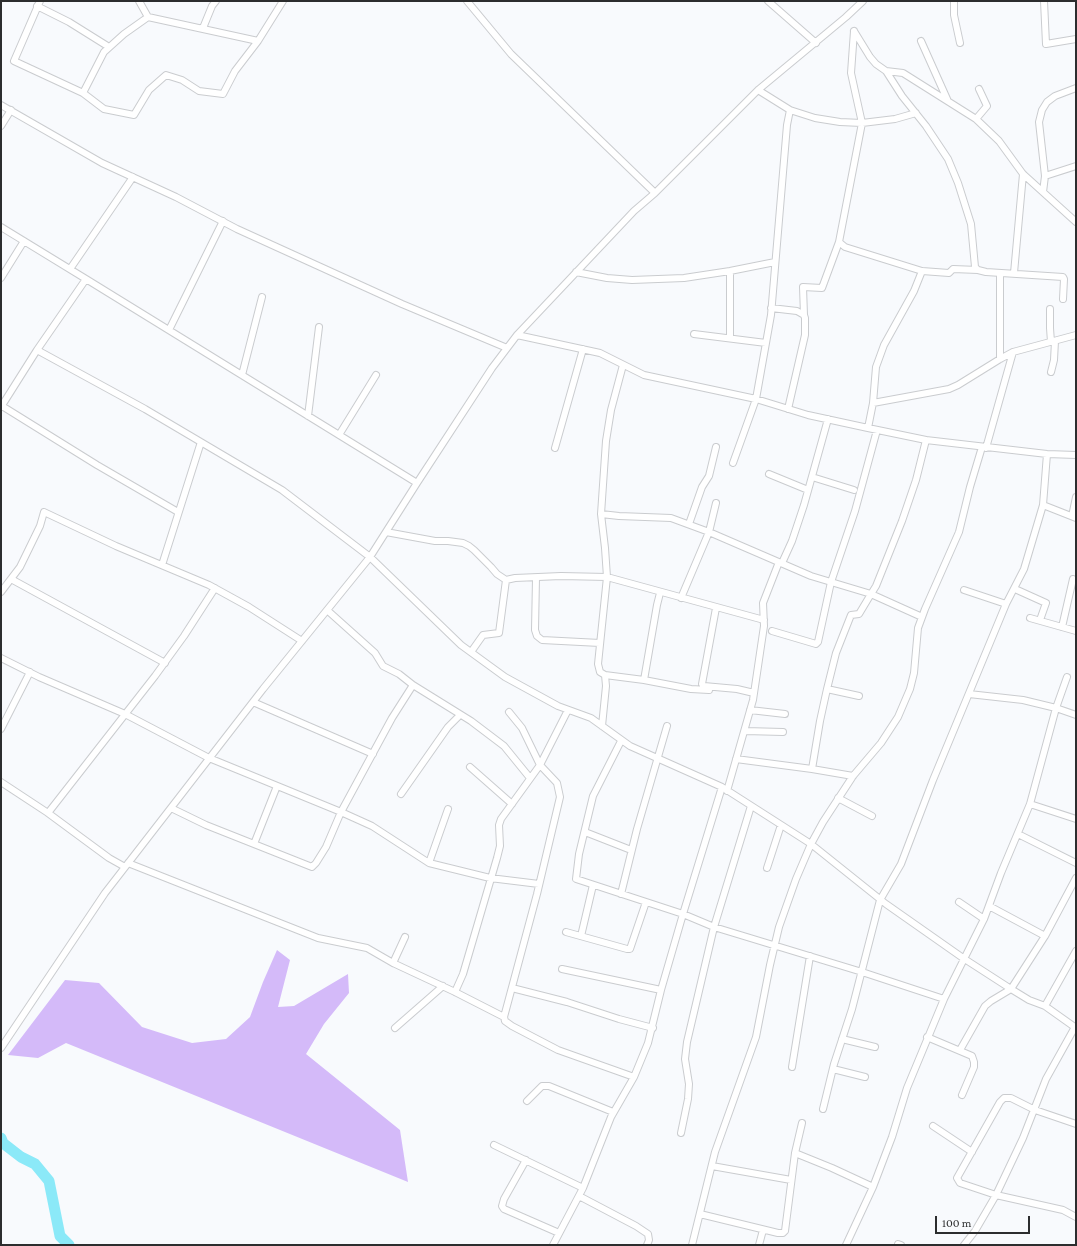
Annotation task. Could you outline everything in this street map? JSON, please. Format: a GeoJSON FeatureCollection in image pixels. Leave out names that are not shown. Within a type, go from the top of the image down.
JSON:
{"type":"FeatureCollection","features":[{"type":"Feature","properties":{"kind":"street"},"geometry":{"type":"LineString","coordinates":[[139,1],[148,17]]}},
{"type":"Feature","properties":{"kind":"street"},"geometry":{"type":"LineString","coordinates":[[203,28],[212,6],[216,1]]}},
{"type":"Feature","properties":{"kind":"street"},"geometry":{"type":"LineString","coordinates":[[109,47],[38,4],[14,61],[83,93],[104,109],[134,115],[149,90],[166,75],[182,80],[199,90],[223,94],[235,71],[258,41],[283,1]]}},
{"type":"Feature","properties":{"kind":"street"},"geometry":{"type":"LineString","coordinates":[[467,1],[510,54],[655,193]]}},
{"type":"Feature","properties":{"kind":"street"},"geometry":{"type":"LineString","coordinates":[[768,1],[816,43]]}},
{"type":"Feature","properties":{"kind":"street"},"geometry":{"type":"LineString","coordinates":[[1,1048],[105,893],[126,865],[253,702],[370,557],[417,483],[517,334],[634,211],[655,193],[758,90],[816,43],[863,1]]}},
{"type":"Feature","properties":{"kind":"street"},"geometry":{"type":"LineString","coordinates":[[954,1],[954,15],[960,44]]}},
{"type":"Feature","properties":{"kind":"street"},"geometry":{"type":"LineString","coordinates":[[1044,1],[1046,44],[1076,39]]}},
{"type":"Feature","properties":{"kind":"street"},"geometry":{"type":"LineString","coordinates":[[83,93],[104,52],[148,17],[258,41]]}},
{"type":"Feature","properties":{"kind":"street"},"geometry":{"type":"LineString","coordinates":[[788,409],[805,335],[803,287],[822,288],[839,242],[862,123],[851,73],[854,32],[870,57],[876,64],[886,71],[902,96],[916,113],[948,159],[958,183],[971,224],[975,267],[978,270]]}},
{"type":"Feature","properties":{"kind":"street"},"geometry":{"type":"LineString","coordinates":[[920,41],[947,99]]}},
{"type":"Feature","properties":{"kind":"street"},"geometry":{"type":"LineString","coordinates":[[886,71],[903,73],[976,118],[999,141],[1023,174],[1076,222]]}},
{"type":"Feature","properties":{"kind":"street"},"geometry":{"type":"LineString","coordinates":[[1043,192],[1045,176],[1039,122],[1042,110],[1047,102],[1055,96],[1076,88]]}},
{"type":"Feature","properties":{"kind":"street"},"geometry":{"type":"LineString","coordinates":[[976,118],[987,106],[979,89]]}},
{"type":"Feature","properties":{"kind":"street"},"geometry":{"type":"LineString","coordinates":[[758,90],[790,110],[815,118],[840,122],[862,123],[895,119],[916,113]]}},
{"type":"Feature","properties":{"kind":"street"},"geometry":{"type":"LineString","coordinates":[[1,105],[102,163],[402,304],[507,348]]}},
{"type":"Feature","properties":{"kind":"street"},"geometry":{"type":"LineString","coordinates":[[1,126],[11,110]]}},
{"type":"Feature","properties":{"kind":"street"},"geometry":{"type":"LineString","coordinates":[[733,463],[756,400],[766,342],[771,308],[787,125],[790,110]]}},
{"type":"Feature","properties":{"kind":"street"},"geometry":{"type":"LineString","coordinates":[[1045,176],[1076,166]]}},
{"type":"Feature","properties":{"kind":"street"},"geometry":{"type":"LineString","coordinates":[[1014,273],[1023,174]]}},
{"type":"Feature","properties":{"kind":"street"},"geometry":{"type":"LineString","coordinates":[[70,269],[133,177]]}},
{"type":"Feature","properties":{"kind":"street"},"geometry":{"type":"LineString","coordinates":[[169,330],[223,221]]}},
{"type":"Feature","properties":{"kind":"street"},"geometry":{"type":"LineString","coordinates":[[1,227],[417,483]]}},
{"type":"Feature","properties":{"kind":"street"},"geometry":{"type":"LineString","coordinates":[[1,278],[24,240]]}},
{"type":"Feature","properties":{"kind":"street"},"geometry":{"type":"LineString","coordinates":[[839,242],[845,248],[922,271],[949,273],[953,269],[978,270],[1063,277],[1063,299]]}},
{"type":"Feature","properties":{"kind":"street"},"geometry":{"type":"LineString","coordinates":[[576,272],[607,278],[632,280],[684,278],[775,262]]}},
{"type":"Feature","properties":{"kind":"street"},"geometry":{"type":"LineString","coordinates":[[730,271],[730,338]]}},
{"type":"Feature","properties":{"kind":"street"},"geometry":{"type":"LineString","coordinates":[[868,428],[873,403],[876,367],[884,345],[914,291],[922,271]]}},
{"type":"Feature","properties":{"kind":"street"},"geometry":{"type":"LineString","coordinates":[[1000,273],[1000,358]]}},
{"type":"Feature","properties":{"kind":"street"},"geometry":{"type":"LineString","coordinates":[[86,279],[37,350],[2,407],[178,512]]}},
{"type":"Feature","properties":{"kind":"street"},"geometry":{"type":"LineString","coordinates":[[242,375],[262,297]]}},
{"type":"Feature","properties":{"kind":"street"},"geometry":{"type":"LineString","coordinates":[[771,308],[798,311],[804,314]]}},
{"type":"Feature","properties":{"kind":"street"},"geometry":{"type":"LineString","coordinates":[[1050,309],[1050,328],[1053,341],[1054,360],[1050,372]]}},
{"type":"Feature","properties":{"kind":"street"},"geometry":{"type":"LineString","coordinates":[[308,416],[319,327]]}},
{"type":"Feature","properties":{"kind":"street"},"geometry":{"type":"LineString","coordinates":[[517,334],[600,353],[644,375],[756,400],[877,430],[926,440],[1047,454],[1076,455]]}},
{"type":"Feature","properties":{"kind":"street"},"geometry":{"type":"LineString","coordinates":[[694,334],[766,342]]}},
{"type":"Feature","properties":{"kind":"street"},"geometry":{"type":"LineString","coordinates":[[873,403],[949,389],[958,385],[1000,358],[1013,352],[1076,335]]}},
{"type":"Feature","properties":{"kind":"street"},"geometry":{"type":"LineString","coordinates":[[555,448],[583,349]]}},
{"type":"Feature","properties":{"kind":"street"},"geometry":{"type":"LineString","coordinates":[[37,350],[145,409],[282,490],[370,557],[461,645],[505,677],[568,710],[582,714],[630,746],[658,760],[725,789],[812,844],[880,900],[963,958],[1029,1000],[1045,1006],[1075,1028],[1046,1079],[1035,1110],[996,1195],[975,1232],[964,1245]]}},
{"type":"Feature","properties":{"kind":"street"},"geometry":{"type":"LineString","coordinates":[[692,1245],[715,1152],[756,1037],[779,927],[796,879],[823,822],[853,776],[881,743],[898,717],[910,689],[914,673],[918,628],[959,532],[970,487],[1013,352]]}},
{"type":"Feature","properties":{"kind":"street"},"geometry":{"type":"LineString","coordinates":[[623,365],[611,410],[606,441],[602,514],[607,577],[598,664],[600,672],[605,675],[644,680],[691,689],[709,690]]}},
{"type":"Feature","properties":{"kind":"street"},"geometry":{"type":"LineString","coordinates":[[339,435],[376,375]]}},
{"type":"Feature","properties":{"kind":"street"},"geometry":{"type":"LineString","coordinates":[[553,1245],[583,1188],[613,1112],[634,1077],[652,1028],[661,990],[683,914],[745,730],[754,693],[764,620],[763,603],[792,541],[812,478],[828,419]]}},
{"type":"Feature","properties":{"kind":"street"},"geometry":{"type":"LineString","coordinates":[[772,631],[816,644],[818,642],[831,582],[855,511],[877,430]]}},
{"type":"Feature","properties":{"kind":"street"},"geometry":{"type":"LineString","coordinates":[[812,769],[820,721],[836,653],[851,615],[859,614],[876,586],[902,521],[916,480],[926,440]]}},
{"type":"Feature","properties":{"kind":"street"},"geometry":{"type":"LineString","coordinates":[[162,565],[201,442]]}},
{"type":"Feature","properties":{"kind":"street"},"geometry":{"type":"LineString","coordinates":[[689,524],[702,487],[709,476],[716,447]]}},
{"type":"Feature","properties":{"kind":"street"},"geometry":{"type":"LineString","coordinates":[[823,1109],[833,1069],[852,1009],[880,900],[901,864],[933,780],[1006,604],[1024,569],[1043,505],[1047,454]]}},
{"type":"Feature","properties":{"kind":"street"},"geometry":{"type":"LineString","coordinates":[[769,474],[808,490]]}},
{"type":"Feature","properties":{"kind":"street"},"geometry":{"type":"LineString","coordinates":[[812,478],[854,490]]}},
{"type":"Feature","properties":{"kind":"street"},"geometry":{"type":"LineString","coordinates":[[1043,505],[1074,517],[1076,497]]}},
{"type":"Feature","properties":{"kind":"street"},"geometry":{"type":"LineString","coordinates":[[681,598],[709,532],[716,503]]}},
{"type":"Feature","properties":{"kind":"street"},"geometry":{"type":"LineString","coordinates":[[1,592],[20,567],[40,526],[44,512],[116,546],[215,588],[249,606],[302,641]]}},
{"type":"Feature","properties":{"kind":"street"},"geometry":{"type":"LineString","coordinates":[[602,514],[671,518],[709,532],[811,576],[870,594],[922,616]]}},
{"type":"Feature","properties":{"kind":"street"},"geometry":{"type":"LineString","coordinates":[[386,532],[435,542],[448,541],[463,543],[470,546],[497,574],[506,580],[515,578],[560,576],[607,577],[660,593],[764,620]]}},
{"type":"Feature","properties":{"kind":"street"},"geometry":{"type":"LineString","coordinates":[[536,578],[535,630],[537,636],[542,640],[600,642]]}},
{"type":"Feature","properties":{"kind":"street"},"geometry":{"type":"LineString","coordinates":[[11,579],[165,663]]}},
{"type":"Feature","properties":{"kind":"street"},"geometry":{"type":"LineString","coordinates":[[1062,627],[1073,579]]}},
{"type":"Feature","properties":{"kind":"street"},"geometry":{"type":"LineString","coordinates":[[471,652],[483,635],[498,633],[506,580]]}},
{"type":"Feature","properties":{"kind":"street"},"geometry":{"type":"LineString","coordinates":[[48,814],[165,663],[215,588]]}},
{"type":"Feature","properties":{"kind":"street"},"geometry":{"type":"LineString","coordinates":[[1015,589],[1046,603],[1040,620]]}},
{"type":"Feature","properties":{"kind":"street"},"geometry":{"type":"LineString","coordinates":[[964,590],[1006,604]]}},
{"type":"Feature","properties":{"kind":"street"},"geometry":{"type":"LineString","coordinates":[[644,680],[660,593]]}},
{"type":"Feature","properties":{"kind":"street"},"geometry":{"type":"LineString","coordinates":[[716,608],[702,684],[704,686],[737,689],[754,693]]}},
{"type":"Feature","properties":{"kind":"street"},"geometry":{"type":"LineString","coordinates":[[327,610],[375,653],[383,666],[399,674],[413,685],[471,721],[504,746],[530,778]]}},
{"type":"Feature","properties":{"kind":"street"},"geometry":{"type":"LineString","coordinates":[[1030,618],[1076,630]]}},
{"type":"Feature","properties":{"kind":"street"},"geometry":{"type":"LineString","coordinates":[[1,658],[126,714],[209,758],[372,826],[429,863],[490,878],[539,884]]}},
{"type":"Feature","properties":{"kind":"street"},"geometry":{"type":"LineString","coordinates":[[1,729],[30,672]]}},
{"type":"Feature","properties":{"kind":"street"},"geometry":{"type":"LineString","coordinates":[[602,726],[606,686],[605,675]]}},
{"type":"Feature","properties":{"kind":"street"},"geometry":{"type":"LineString","coordinates":[[846,1245],[873,1187],[892,1137],[907,1088],[927,1037],[963,958],[984,919],[1030,804],[1056,708],[1067,677]]}},
{"type":"Feature","properties":{"kind":"street"},"geometry":{"type":"LineString","coordinates":[[171,808],[206,825],[312,867],[326,847],[341,812],[392,718],[413,685]]}},
{"type":"Feature","properties":{"kind":"street"},"geometry":{"type":"LineString","coordinates":[[827,689],[859,696]]}},
{"type":"Feature","properties":{"kind":"street"},"geometry":{"type":"LineString","coordinates":[[969,694],[1023,700],[1056,708],[1076,715]]}},
{"type":"Feature","properties":{"kind":"street"},"geometry":{"type":"LineString","coordinates":[[253,702],[373,754]]}},
{"type":"Feature","properties":{"kind":"street"},"geometry":{"type":"LineString","coordinates":[[455,992],[463,974],[500,846],[499,825],[501,819],[540,765],[568,710]]}},
{"type":"Feature","properties":{"kind":"street"},"geometry":{"type":"LineString","coordinates":[[750,710],[785,714]]}},
{"type":"Feature","properties":{"kind":"street"},"geometry":{"type":"LineString","coordinates":[[504,1017],[560,797],[557,783],[540,765],[522,728],[509,712]]}},
{"type":"Feature","properties":{"kind":"street"},"geometry":{"type":"LineString","coordinates":[[401,794],[448,727],[460,715]]}},
{"type":"Feature","properties":{"kind":"street"},"geometry":{"type":"LineString","coordinates":[[621,894],[631,850],[667,726]]}},
{"type":"Feature","properties":{"kind":"street"},"geometry":{"type":"LineString","coordinates":[[745,730],[783,732]]}},
{"type":"Feature","properties":{"kind":"street"},"geometry":{"type":"LineString","coordinates":[[622,741],[593,796],[579,854],[576,879],[683,914],[714,927],[862,972],[944,999]]}},
{"type":"Feature","properties":{"kind":"street"},"geometry":{"type":"LineString","coordinates":[[736,759],[853,776]]}},
{"type":"Feature","properties":{"kind":"street"},"geometry":{"type":"LineString","coordinates":[[470,767],[512,804]]}},
{"type":"Feature","properties":{"kind":"street"},"geometry":{"type":"LineString","coordinates":[[1,782],[108,858],[261,915],[318,938],[367,948],[393,963],[504,1017],[512,1026],[558,1050],[634,1077]]}},
{"type":"Feature","properties":{"kind":"street"},"geometry":{"type":"LineString","coordinates":[[254,844],[277,786]]}},
{"type":"Feature","properties":{"kind":"street"},"geometry":{"type":"LineString","coordinates":[[838,798],[872,816]]}},
{"type":"Feature","properties":{"kind":"street"},"geometry":{"type":"LineString","coordinates":[[1030,804],[1076,818]]}},
{"type":"Feature","properties":{"kind":"street"},"geometry":{"type":"LineString","coordinates":[[681,1133],[688,1099],[689,1084],[686,1059],[687,1042],[714,927],[751,806]]}},
{"type":"Feature","properties":{"kind":"street"},"geometry":{"type":"LineString","coordinates":[[429,863],[448,809]]}},
{"type":"Feature","properties":{"kind":"street"},"geometry":{"type":"LineString","coordinates":[[767,868],[781,825]]}},
{"type":"Feature","properties":{"kind":"street"},"geometry":{"type":"LineString","coordinates":[[585,832],[631,850]]}},
{"type":"Feature","properties":{"kind":"street"},"geometry":{"type":"LineString","coordinates":[[1018,834],[1076,863]]}},
{"type":"Feature","properties":{"kind":"street"},"geometry":{"type":"LineString","coordinates":[[960,1050],[985,1006],[1011,989],[1045,936],[1076,878]]}},
{"type":"Feature","properties":{"kind":"street"},"geometry":{"type":"LineString","coordinates":[[581,936],[593,885]]}},
{"type":"Feature","properties":{"kind":"street"},"geometry":{"type":"LineString","coordinates":[[566,932],[630,949],[646,902]]}},
{"type":"Feature","properties":{"kind":"street"},"geometry":{"type":"LineString","coordinates":[[959,902],[984,919]]}},
{"type":"Feature","properties":{"kind":"street"},"geometry":{"type":"LineString","coordinates":[[989,906],[1045,936]]}},
{"type":"Feature","properties":{"kind":"street"},"geometry":{"type":"LineString","coordinates":[[393,963],[405,937]]}},
{"type":"Feature","properties":{"kind":"street"},"geometry":{"type":"LineString","coordinates":[[1045,1006],[1076,951]]}},
{"type":"Feature","properties":{"kind":"street"},"geometry":{"type":"LineString","coordinates":[[792,1067],[810,956]]}},
{"type":"Feature","properties":{"kind":"street"},"geometry":{"type":"LineString","coordinates":[[562,969],[661,990]]}},
{"type":"Feature","properties":{"kind":"street"},"geometry":{"type":"LineString","coordinates":[[395,1028],[443,986]]}},
{"type":"Feature","properties":{"kind":"street"},"geometry":{"type":"LineString","coordinates":[[512,988],[568,1002],[652,1028]]}},
{"type":"Feature","properties":{"kind":"street"},"geometry":{"type":"LineString","coordinates":[[927,1037],[972,1056],[974,1067],[962,1095]]}},
{"type":"Feature","properties":{"kind":"street"},"geometry":{"type":"LineString","coordinates":[[842,1039],[876,1047]]}},
{"type":"Feature","properties":{"kind":"street"},"geometry":{"type":"LineString","coordinates":[[833,1069],[865,1077]]}},
{"type":"Feature","properties":{"kind":"street"},"geometry":{"type":"LineString","coordinates":[[527,1101],[542,1086],[549,1086],[613,1112]]}},
{"type":"Feature","properties":{"kind":"street"},"geometry":{"type":"LineString","coordinates":[[1076,1124],[1035,1110],[1011,1098],[1004,1098],[1000,1102],[957,1178],[958,1182],[960,1183],[996,1195],[1063,1210],[1076,1217]]}},
{"type":"Feature","properties":{"kind":"street"},"geometry":{"type":"LineString","coordinates":[[700,1214],[778,1234],[785,1231],[795,1153],[802,1123]]}},
{"type":"Feature","properties":{"kind":"street"},"geometry":{"type":"LineString","coordinates":[[933,1126],[972,1152]]}},
{"type":"Feature","properties":{"kind":"street"},"geometry":{"type":"LineString","coordinates":[[494,1144],[583,1188]]}},
{"type":"Feature","properties":{"kind":"street"},"geometry":{"type":"LineString","coordinates":[[795,1153],[826,1165],[873,1187]]}},
{"type":"Feature","properties":{"kind":"street"},"geometry":{"type":"LineString","coordinates":[[526,1160],[504,1199],[502,1206],[504,1209],[559,1233]]}},
{"type":"Feature","properties":{"kind":"street"},"geometry":{"type":"LineString","coordinates":[[712,1166],[791,1180]]}},
{"type":"Feature","properties":{"kind":"street"},"geometry":{"type":"LineString","coordinates":[[579,1196],[636,1226],[648,1234],[649,1240],[647,1245]]}},
{"type":"Feature","properties":{"kind":"street"},"geometry":{"type":"LineString","coordinates":[[759,1245],[763,1230]]}},
{"type":"Feature","properties":{"kind":"shaded area"},"geometry":{"type":"Polygon","coordinates":[[[277,950],[290,960],[278,1007],[294,1006],[348,974],[349,993],[324,1024],[306,1054],[400,1130],[408,1182],[66,1043],[38,1058],[8,1055],[65,980],[99,983],[142,1027],[192,1043],[226,1039],[250,1017],[277,950]]]}},
{"type":"Feature","properties":{"kind":"waterway"},"geometry":{"type":"LineString","coordinates":[[1,1138],[3,1143],[21,1157],[35,1164],[49,1181],[60,1236],[69,1245]]}}]}
